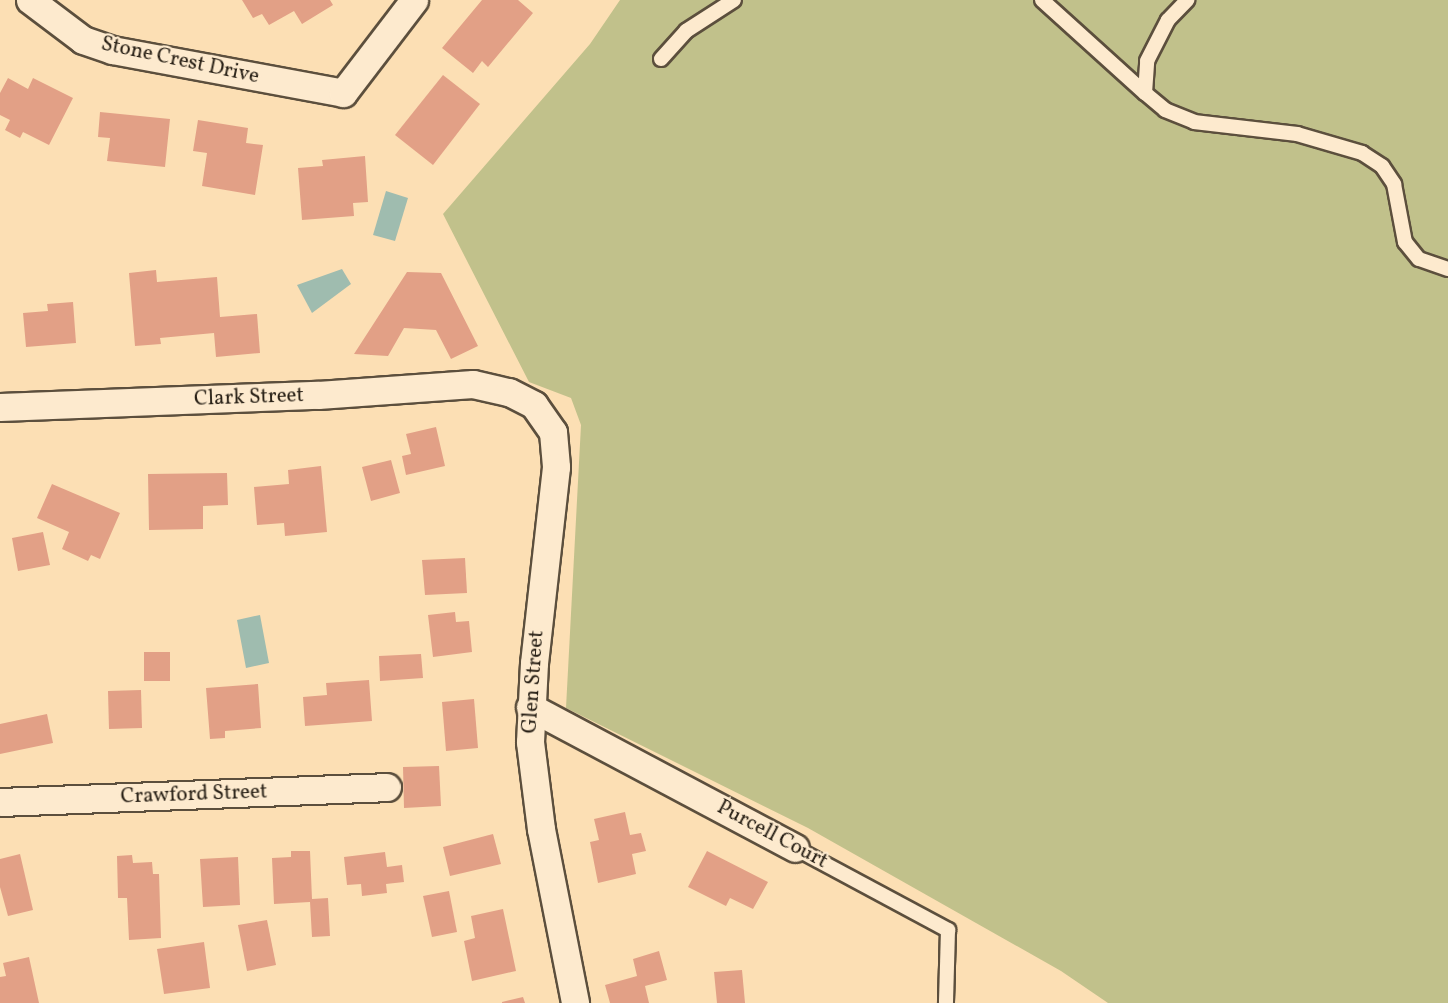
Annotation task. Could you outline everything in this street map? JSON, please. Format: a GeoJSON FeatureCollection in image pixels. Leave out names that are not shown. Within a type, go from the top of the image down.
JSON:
{"type":"FeatureCollection","features":[{"type":"Feature","properties":{"kind":"street","name":"Stone Crest Drive"},"geometry":{"type":"LineString","coordinates":[[30,0],[82,40],[112,50],[343,93],[414,0]]}},
{"type":"Feature","properties":{"kind":"street","name":"Clark Street"},"geometry":{"type":"LineString","coordinates":[[0,407],[318,395],[439,386],[497,388]]}},
{"type":"Feature","properties":{"kind":"street","name":"Glen Street"},"geometry":{"type":"LineString","coordinates":[[497,388],[534,405],[546,418],[556,450],[530,707],[533,780],[575,1003]]}},
{"type":"Feature","properties":{"kind":"street","name":"Purcell Court"},"geometry":{"type":"LineString","coordinates":[[530,707],[795,848]]}},
{"type":"Feature","properties":{"kind":"street","name":"Crawford Street"},"geometry":{"type":"LineString","coordinates":[[0,802],[387,787]]}},
{"type":"Feature","properties":{"kind":"lane"},"geometry":{"type":"LineString","coordinates":[[661,59],[686,31],[734,0]]}},
{"type":"Feature","properties":{"kind":"lane"},"geometry":{"type":"LineString","coordinates":[[1042,0],[1165,110],[1194,122],[1297,134],[1362,153],[1382,166],[1394,184],[1404,242],[1419,259],[1448,269]]}},
{"type":"Feature","properties":{"kind":"lane"},"geometry":{"type":"LineString","coordinates":[[1145,93],[1147,61],[1168,20],[1187,0]]}},
{"type":"Feature","properties":{"kind":"lane","name":"Purcell Court"},"geometry":{"type":"LineString","coordinates":[[795,848],[948,930],[946,1003]]}},
{"type":"Feature","properties":{"kind":"green space"},"geometry":{"type":"Polygon","coordinates":[[[620,0],[1448,0],[1448,1003],[1108,1003],[1061,971],[808,828],[566,708],[581,425],[571,398],[529,382],[443,214],[590,44],[620,0]]]}},
{"type":"Feature","properties":{"kind":"shaded area"},"geometry":{"type":"Polygon","coordinates":[[[386,191],[408,198],[395,241],[373,235],[386,191]]]}},
{"type":"Feature","properties":{"kind":"shaded area"},"geometry":{"type":"Polygon","coordinates":[[[342,269],[351,284],[312,313],[297,285],[342,269]]]}},
{"type":"Feature","properties":{"kind":"shaded area"},"geometry":{"type":"Polygon","coordinates":[[[260,615],[269,663],[246,668],[237,620],[260,615]]]}},
{"type":"Feature","properties":{"kind":"building"},"geometry":{"type":"Polygon","coordinates":[[[242,0],[330,0],[333,5],[302,24],[294,11],[269,25],[262,14],[253,18],[242,0]]]}},
{"type":"Feature","properties":{"kind":"building"},"geometry":{"type":"Polygon","coordinates":[[[482,0],[518,0],[533,13],[488,67],[482,61],[473,73],[442,48],[482,0]]]}},
{"type":"Feature","properties":{"kind":"building"},"geometry":{"type":"Polygon","coordinates":[[[443,75],[480,104],[433,165],[395,135],[443,75]]]}},
{"type":"Feature","properties":{"kind":"building"},"geometry":{"type":"Polygon","coordinates":[[[8,78],[28,89],[33,78],[73,98],[49,145],[23,132],[20,138],[5,130],[10,120],[0,115],[0,93],[8,78]]]}},
{"type":"Feature","properties":{"kind":"building"},"geometry":{"type":"Polygon","coordinates":[[[100,112],[170,119],[165,167],[107,161],[110,138],[98,137],[100,112]]]}},
{"type":"Feature","properties":{"kind":"building"},"geometry":{"type":"Polygon","coordinates":[[[198,120],[248,128],[246,143],[263,145],[255,195],[202,186],[207,153],[193,151],[198,120]]]}},
{"type":"Feature","properties":{"kind":"building"},"geometry":{"type":"Polygon","coordinates":[[[365,156],[368,202],[353,203],[354,216],[302,220],[298,168],[323,166],[322,160],[365,156]]]}},
{"type":"Feature","properties":{"kind":"building"},"geometry":{"type":"Polygon","coordinates":[[[156,270],[157,282],[217,277],[220,317],[257,314],[260,353],[216,357],[214,333],[160,338],[161,344],[135,346],[129,273],[156,270]]]}},
{"type":"Feature","properties":{"kind":"building"},"geometry":{"type":"Polygon","coordinates":[[[407,272],[441,273],[478,346],[451,359],[436,330],[404,328],[388,356],[354,354],[407,272]]]}},
{"type":"Feature","properties":{"kind":"building"},"geometry":{"type":"Polygon","coordinates":[[[73,302],[76,343],[26,347],[23,313],[48,311],[47,304],[73,302]]]}},
{"type":"Feature","properties":{"kind":"building"},"geometry":{"type":"Polygon","coordinates":[[[436,427],[445,466],[406,475],[402,456],[411,454],[406,434],[436,427]]]}},
{"type":"Feature","properties":{"kind":"building"},"geometry":{"type":"Polygon","coordinates":[[[391,460],[400,493],[371,501],[362,467],[391,460]]]}},
{"type":"Feature","properties":{"kind":"building"},"geometry":{"type":"Polygon","coordinates":[[[321,466],[327,532],[285,536],[284,523],[257,525],[254,487],[289,484],[288,470],[321,466]]]}},
{"type":"Feature","properties":{"kind":"building"},"geometry":{"type":"Polygon","coordinates":[[[227,473],[228,505],[203,506],[203,529],[149,530],[148,474],[227,473]]]}},
{"type":"Feature","properties":{"kind":"building"},"geometry":{"type":"Polygon","coordinates":[[[52,484],[120,513],[100,559],[91,555],[88,561],[62,549],[69,532],[37,518],[52,484]]]}},
{"type":"Feature","properties":{"kind":"building"},"geometry":{"type":"Polygon","coordinates":[[[43,532],[50,565],[18,571],[12,538],[43,532]]]}},
{"type":"Feature","properties":{"kind":"building"},"geometry":{"type":"Polygon","coordinates":[[[465,558],[467,593],[425,595],[422,560],[465,558]]]}},
{"type":"Feature","properties":{"kind":"building"},"geometry":{"type":"Polygon","coordinates":[[[455,612],[456,622],[469,621],[472,652],[433,657],[428,615],[455,612]]]}},
{"type":"Feature","properties":{"kind":"building"},"geometry":{"type":"Polygon","coordinates":[[[144,652],[170,652],[170,681],[144,681],[144,652]]]}},
{"type":"Feature","properties":{"kind":"building"},"geometry":{"type":"Polygon","coordinates":[[[421,654],[423,678],[380,681],[379,656],[421,654]]]}},
{"type":"Feature","properties":{"kind":"building"},"geometry":{"type":"Polygon","coordinates":[[[369,680],[372,721],[305,726],[303,697],[327,695],[326,683],[369,680]]]}},
{"type":"Feature","properties":{"kind":"building"},"geometry":{"type":"Polygon","coordinates":[[[258,684],[261,728],[225,731],[225,738],[210,739],[206,688],[258,684]]]}},
{"type":"Feature","properties":{"kind":"building"},"geometry":{"type":"Polygon","coordinates":[[[141,690],[142,728],[109,729],[108,691],[141,690]]]}},
{"type":"Feature","properties":{"kind":"building"},"geometry":{"type":"Polygon","coordinates":[[[474,699],[478,748],[446,751],[442,702],[474,699]]]}},
{"type":"Feature","properties":{"kind":"building"},"geometry":{"type":"Polygon","coordinates":[[[47,714],[53,743],[0,754],[0,724],[47,714]]]}},
{"type":"Feature","properties":{"kind":"building"},"geometry":{"type":"Polygon","coordinates":[[[439,766],[441,806],[404,808],[403,767],[439,766]]]}},
{"type":"Feature","properties":{"kind":"building"},"geometry":{"type":"Polygon","coordinates":[[[625,812],[630,835],[641,833],[646,851],[632,854],[636,874],[598,883],[590,842],[599,840],[594,819],[625,812]]]}},
{"type":"Feature","properties":{"kind":"building"},"geometry":{"type":"Polygon","coordinates":[[[493,834],[501,864],[450,876],[443,847],[493,834]]]}},
{"type":"Feature","properties":{"kind":"building"},"geometry":{"type":"Polygon","coordinates":[[[291,851],[310,851],[312,899],[328,898],[330,936],[312,937],[310,902],[274,904],[272,858],[291,857],[291,851]]]}},
{"type":"Feature","properties":{"kind":"building"},"geometry":{"type":"Polygon","coordinates":[[[707,851],[768,882],[753,909],[730,898],[726,906],[688,887],[707,851]]]}},
{"type":"Feature","properties":{"kind":"building"},"geometry":{"type":"Polygon","coordinates":[[[385,852],[387,867],[402,865],[404,882],[386,884],[387,893],[362,896],[361,884],[347,885],[344,857],[385,852]]]}},
{"type":"Feature","properties":{"kind":"building"},"geometry":{"type":"Polygon","coordinates":[[[20,854],[33,910],[8,916],[0,887],[0,859],[20,854]]]}},
{"type":"Feature","properties":{"kind":"building"},"geometry":{"type":"Polygon","coordinates":[[[132,855],[133,863],[152,862],[153,874],[159,874],[161,938],[129,940],[127,898],[118,898],[117,856],[132,855]]]}},
{"type":"Feature","properties":{"kind":"building"},"geometry":{"type":"Polygon","coordinates":[[[238,857],[240,905],[203,907],[200,859],[238,857]]]}},
{"type":"Feature","properties":{"kind":"building"},"geometry":{"type":"Polygon","coordinates":[[[449,891],[457,932],[432,937],[423,896],[449,891]]]}},
{"type":"Feature","properties":{"kind":"building"},"geometry":{"type":"Polygon","coordinates":[[[503,909],[516,971],[472,981],[464,941],[475,938],[471,916],[503,909]]]}},
{"type":"Feature","properties":{"kind":"building"},"geometry":{"type":"Polygon","coordinates":[[[267,920],[276,965],[247,971],[238,925],[267,920]]]}},
{"type":"Feature","properties":{"kind":"building"},"geometry":{"type":"Polygon","coordinates":[[[204,942],[210,988],[164,994],[157,949],[204,942]]]}},
{"type":"Feature","properties":{"kind":"building"},"geometry":{"type":"Polygon","coordinates":[[[659,951],[667,980],[645,986],[649,1003],[610,1003],[605,985],[637,976],[633,959],[659,951]]]}},
{"type":"Feature","properties":{"kind":"building"},"geometry":{"type":"Polygon","coordinates":[[[29,957],[39,1003],[0,1003],[0,977],[6,976],[3,963],[29,957]]]}},
{"type":"Feature","properties":{"kind":"building"},"geometry":{"type":"Polygon","coordinates":[[[742,970],[745,1003],[717,1003],[714,972],[742,970]]]}},
{"type":"Feature","properties":{"kind":"building"},"geometry":{"type":"Polygon","coordinates":[[[523,997],[525,1003],[502,1003],[502,1002],[523,997]]]}}]}
